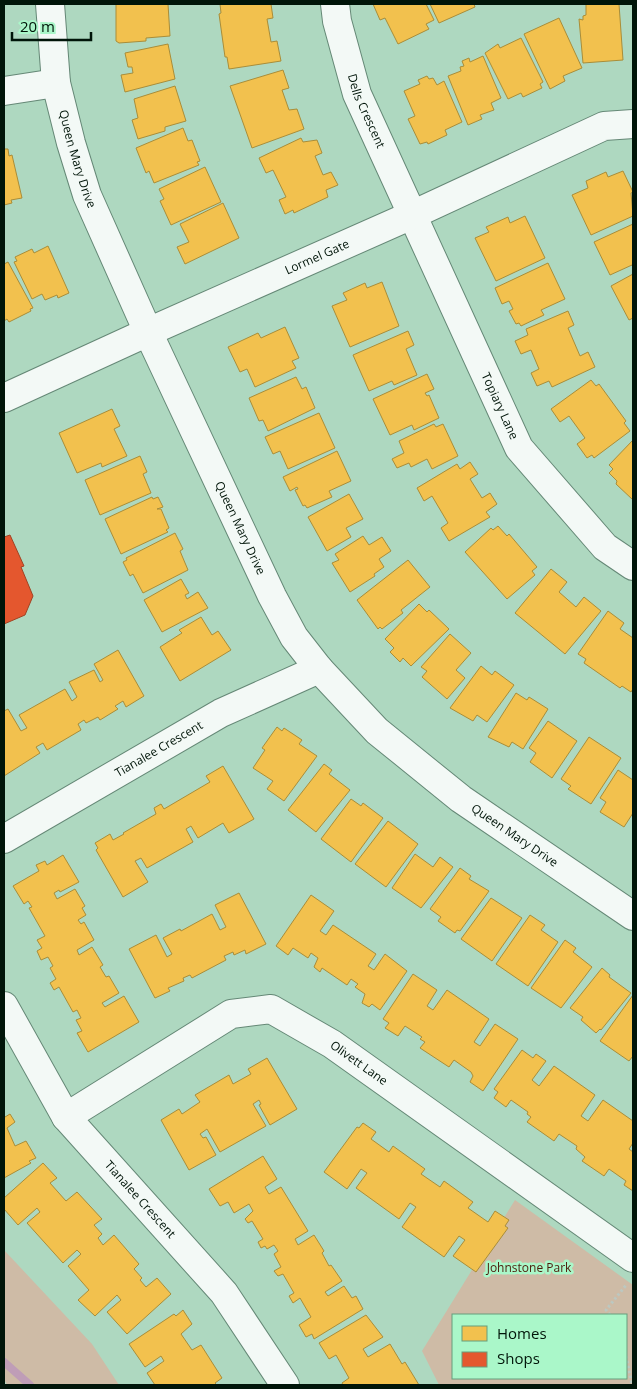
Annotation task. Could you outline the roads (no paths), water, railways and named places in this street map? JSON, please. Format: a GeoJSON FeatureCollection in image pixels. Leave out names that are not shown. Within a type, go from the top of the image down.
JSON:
{"type":"FeatureCollection","features":[{"type":"Feature","properties":{"kind":"street","name":"Queen Mary Drive"},"geometry":{"type":"LineString","coordinates":[[50,4],[56,83],[71,143],[87,194],[148,332],[272,596],[294,637],[319,669],[377,731],[461,799],[633,916]]}},
{"type":"Feature","properties":{"kind":"street","name":"Dells Crescent"},"geometry":{"type":"LineString","coordinates":[[335,4],[337,21],[357,94],[412,216]]}},
{"type":"Feature","properties":{"kind":"street"},"geometry":{"type":"LineString","coordinates":[[4,91],[56,83]]}},
{"type":"Feature","properties":{"kind":"street","name":"Lormel Gate"},"geometry":{"type":"LineString","coordinates":[[4,398],[148,332],[412,216],[604,126],[633,124]]}},
{"type":"Feature","properties":{"kind":"street","name":"Topiary Lane"},"geometry":{"type":"LineString","coordinates":[[412,216],[520,448],[605,547],[633,566]]}},
{"type":"Feature","properties":{"kind":"street","name":"Tianalee Crescent"},"geometry":{"type":"LineString","coordinates":[[4,839],[221,712],[319,669]]}},
{"type":"Feature","properties":{"kind":"street","name":"Tianalee Crescent"},"geometry":{"type":"LineString","coordinates":[[4,1006],[66,1117],[224,1293],[285,1385]]}},
{"type":"Feature","properties":{"kind":"street","name":"Olivett Lane"},"geometry":{"type":"LineString","coordinates":[[66,1117],[231,1014],[271,1009],[332,1044],[631,1270]]}},
{"type":"Feature","properties":{"kind":"waterway"},"geometry":{"type":"LineString","coordinates":[[4,1362],[30,1385]]}},
{"type":"Feature","properties":{"kind":"park label","name":"Johnstone Park"},"geometry":{"type":"Point","coordinates":[529,1268]}}]}
